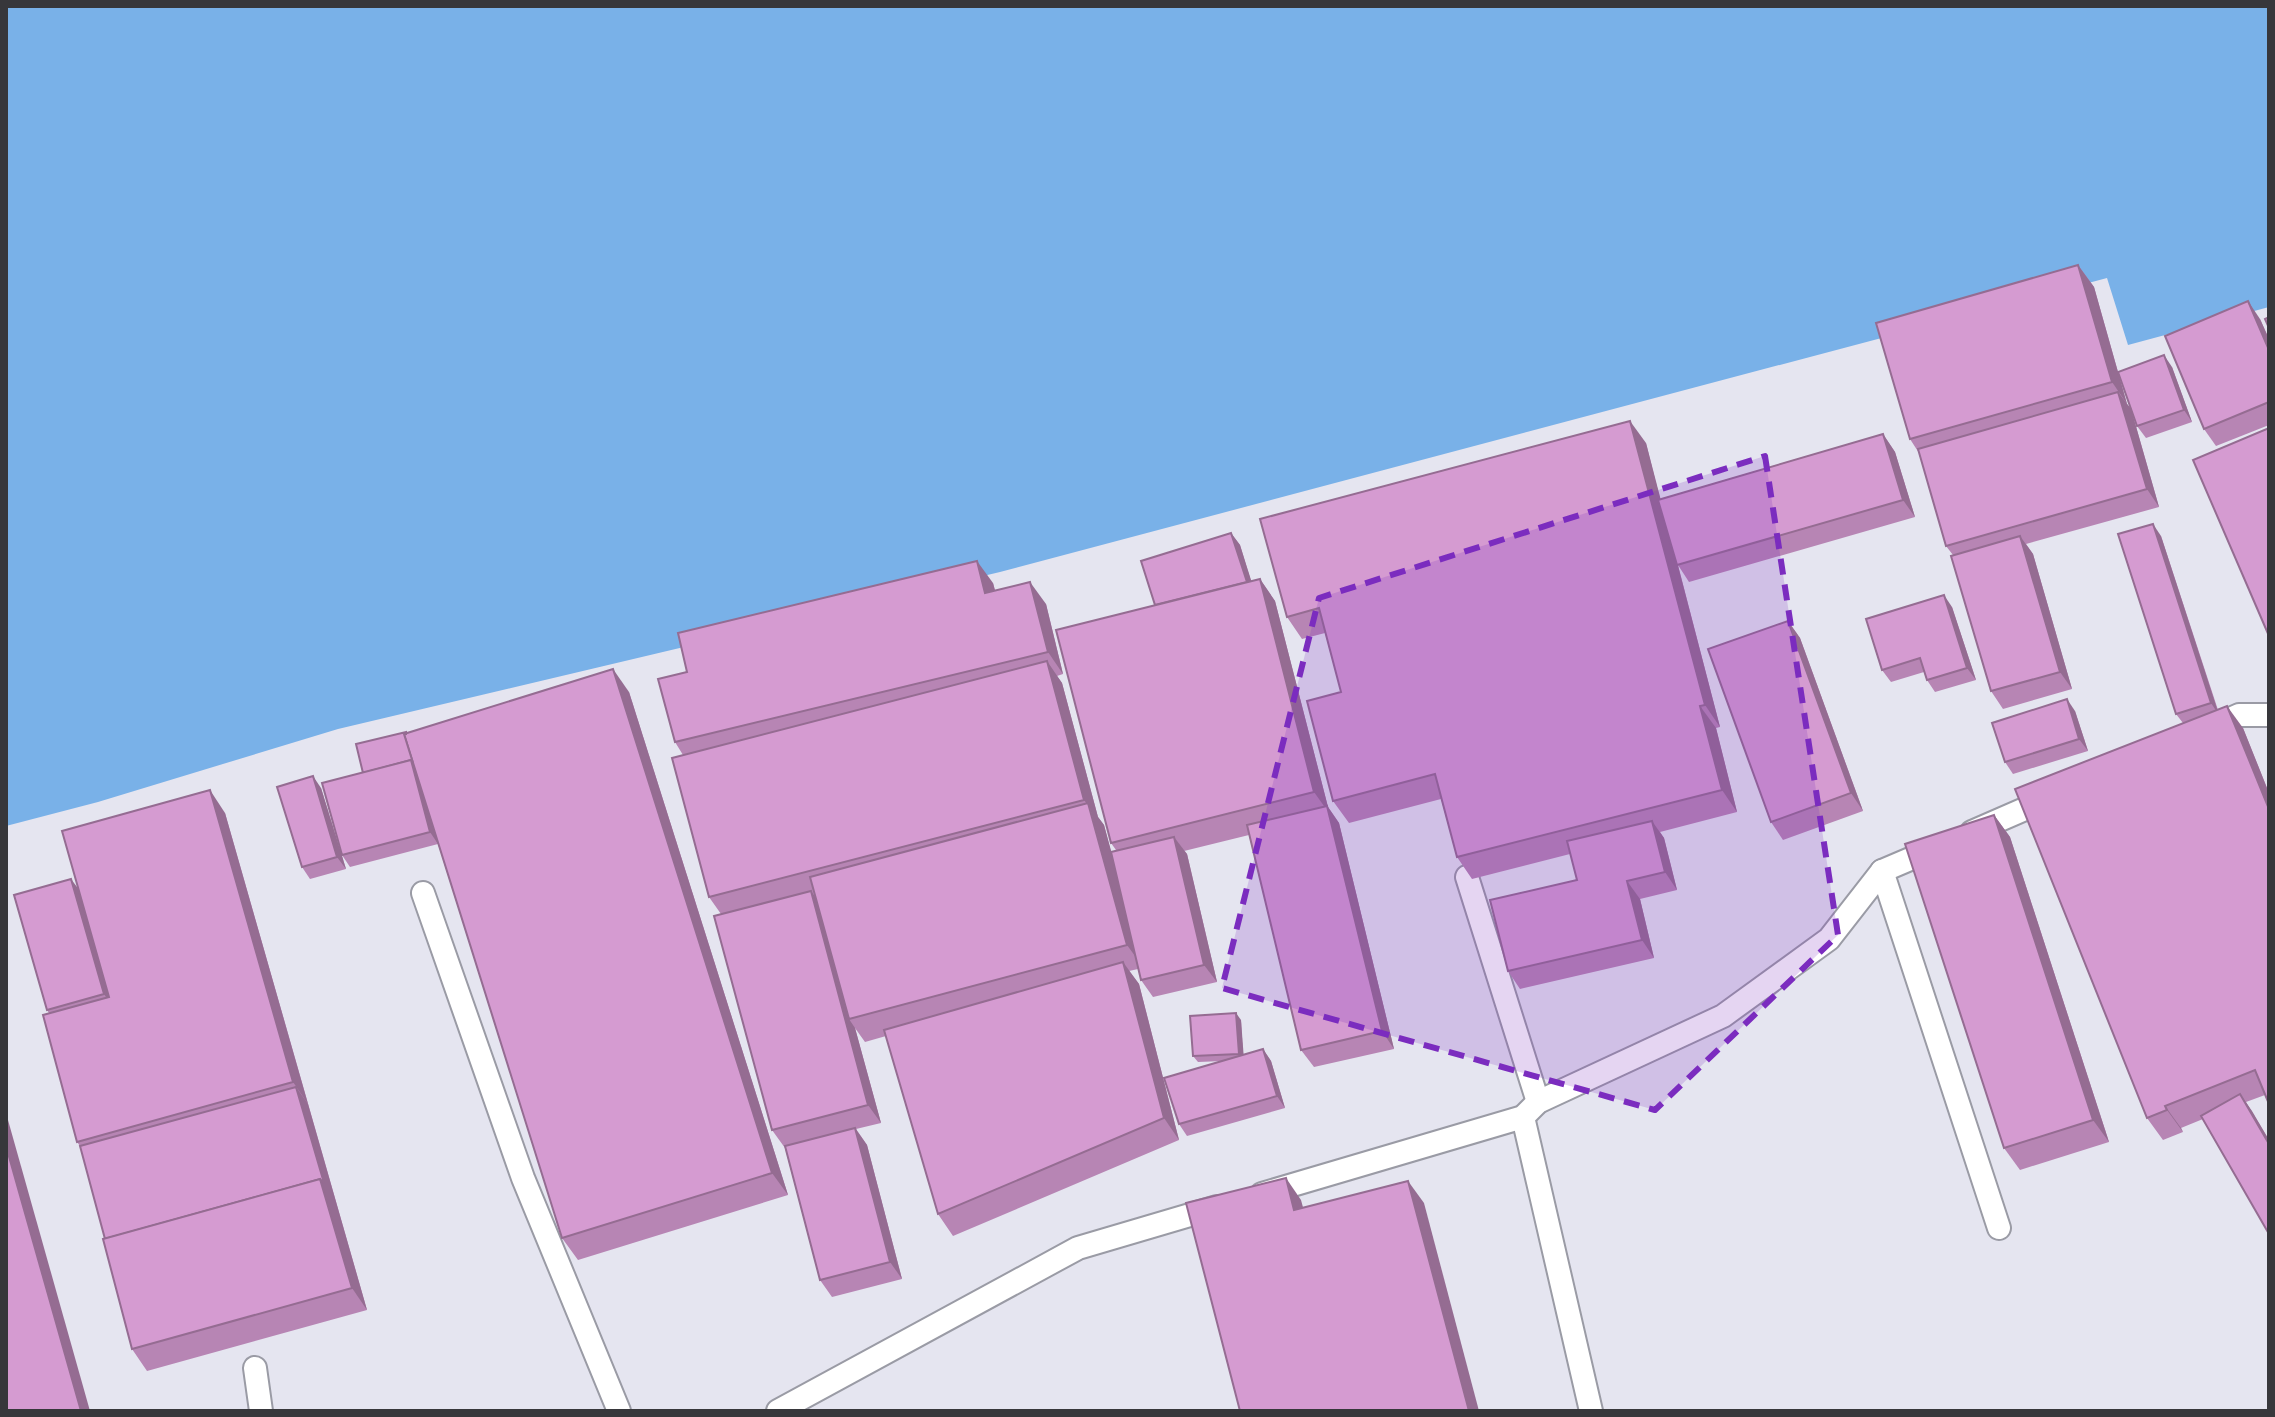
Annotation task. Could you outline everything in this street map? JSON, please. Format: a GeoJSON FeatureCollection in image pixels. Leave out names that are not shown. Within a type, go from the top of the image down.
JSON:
{"type":"FeatureCollection","features":[{"type":"Feature","properties":{"kind":"lane"},"geometry":{"type":"LineString","coordinates":[[2197,734],[2239,715],[2269,715]]}},
{"type":"Feature","properties":{"kind":"lane"},"geometry":{"type":"LineString","coordinates":[[778,1411],[1078,1248],[1530,1110],[1723,1016],[1829,939],[1882,871],[2068,790]]}},
{"type":"Feature","properties":{"kind":"lane"},"geometry":{"type":"LineString","coordinates":[[1882,871],[1999,1228]]}},
{"type":"Feature","properties":{"kind":"lane"},"geometry":{"type":"LineString","coordinates":[[1467,877],[1530,1110],[1591,1411]]}},
{"type":"Feature","properties":{"kind":"lane"},"geometry":{"type":"LineString","coordinates":[[423,893],[523,1178],[619,1411]]}},
{"type":"Feature","properties":{"kind":"lane"},"geometry":{"type":"LineString","coordinates":[[255,1368],[261,1411]]}},
{"type":"Feature","properties":{"kind":"highlighted area"},"geometry":{"type":"Polygon","coordinates":[[[1765,456],[1838,935],[1655,1110],[1222,988],[1319,598],[1765,456]]]}},
{"type":"Feature","properties":{"kind":"water"},"geometry":{"type":"Polygon","coordinates":[[[6,6],[2269,6],[2269,307],[2128,345],[2107,278],[1000,572],[338,729],[98,802],[6,826],[6,6]]]}},
{"type":"Feature","properties":{"kind":"building"},"geometry":{"type":"Polygon","coordinates":[[[2078,265],[2112,382],[1910,439],[1876,323],[2078,265]]]}},
{"type":"Feature","properties":{"kind":"building"},"geometry":{"type":"Polygon","coordinates":[[[2248,301],[2269,350],[2269,402],[2204,429],[2165,336],[2248,301]]]}},
{"type":"Feature","properties":{"kind":"building"},"geometry":{"type":"Polygon","coordinates":[[[2164,355],[2184,410],[2137,426],[2118,372],[2164,355]]]}},
{"type":"Feature","properties":{"kind":"building"},"geometry":{"type":"Polygon","coordinates":[[[2118,392],[2147,489],[1946,546],[1918,449],[2118,392]]]}},
{"type":"Feature","properties":{"kind":"building"},"geometry":{"type":"Polygon","coordinates":[[[1630,421],[1705,705],[1700,706],[1722,790],[1457,857],[1435,774],[1333,801],[1307,701],[1341,692],[1319,608],[1287,617],[1260,519],[1630,421]]]}},
{"type":"Feature","properties":{"kind":"building"},"geometry":{"type":"Polygon","coordinates":[[[2269,428],[2269,636],[2193,460],[2269,428]]]}},
{"type":"Feature","properties":{"kind":"building"},"geometry":{"type":"Polygon","coordinates":[[[1883,434],[1903,500],[1677,565],[1658,500],[1883,434]]]}},
{"type":"Feature","properties":{"kind":"building"},"geometry":{"type":"Polygon","coordinates":[[[2153,524],[2211,703],[2176,714],[2118,534],[2153,524]]]}},
{"type":"Feature","properties":{"kind":"building"},"geometry":{"type":"Polygon","coordinates":[[[1231,533],[1247,582],[1155,605],[1141,561],[1231,533]]]}},
{"type":"Feature","properties":{"kind":"building"},"geometry":{"type":"Polygon","coordinates":[[[2020,536],[2060,672],[1991,691],[1951,556],[2020,536]]]}},
{"type":"Feature","properties":{"kind":"building"},"geometry":{"type":"Polygon","coordinates":[[[977,561],[985,593],[1030,582],[1048,652],[675,742],[658,679],[687,672],[678,633],[977,561]]]}},
{"type":"Feature","properties":{"kind":"building"},"geometry":{"type":"Polygon","coordinates":[[[1260,579],[1314,792],[1111,843],[1056,630],[1260,579]]]}},
{"type":"Feature","properties":{"kind":"building"},"geometry":{"type":"Polygon","coordinates":[[[1944,595],[1967,668],[1927,680],[1920,658],[1882,670],[1866,619],[1944,595]]]}},
{"type":"Feature","properties":{"kind":"building"},"geometry":{"type":"Polygon","coordinates":[[[1788,621],[1851,793],[1771,822],[1708,649],[1788,621]]]}},
{"type":"Feature","properties":{"kind":"building"},"geometry":{"type":"Polygon","coordinates":[[[1047,661],[1084,800],[709,897],[672,758],[1047,661]]]}},
{"type":"Feature","properties":{"kind":"building"},"geometry":{"type":"Polygon","coordinates":[[[613,669],[772,1173],[562,1238],[404,734],[613,669]]]}},
{"type":"Feature","properties":{"kind":"building"},"geometry":{"type":"Polygon","coordinates":[[[2067,699],[2079,739],[2005,762],[1992,723],[2067,699]]]}},
{"type":"Feature","properties":{"kind":"building"},"geometry":{"type":"Polygon","coordinates":[[[2227,706],[2269,809],[2269,1104],[2255,1070],[2165,1106],[2167,1110],[2147,1118],[2015,789],[2227,706]]]}},
{"type":"Feature","properties":{"kind":"building"},"geometry":{"type":"Polygon","coordinates":[[[406,732],[413,763],[411,760],[363,773],[356,744],[406,732]]]}},
{"type":"Feature","properties":{"kind":"building"},"geometry":{"type":"Polygon","coordinates":[[[411,760],[430,832],[342,855],[322,783],[411,760]]]}},
{"type":"Feature","properties":{"kind":"building"},"geometry":{"type":"Polygon","coordinates":[[[313,776],[337,857],[302,867],[277,787],[313,776]]]}},
{"type":"Feature","properties":{"kind":"building"},"geometry":{"type":"Polygon","coordinates":[[[210,790],[293,1082],[77,1142],[43,1015],[109,997],[62,831],[210,790]]]}},
{"type":"Feature","properties":{"kind":"building"},"geometry":{"type":"Polygon","coordinates":[[[1088,803],[1127,945],[849,1019],[810,877],[1088,803]]]}},
{"type":"Feature","properties":{"kind":"building"},"geometry":{"type":"Polygon","coordinates":[[[1327,806],[1382,1031],[1301,1050],[1247,825],[1327,806]]]}},
{"type":"Feature","properties":{"kind":"building"},"geometry":{"type":"Polygon","coordinates":[[[1994,815],[2093,1120],[2004,1148],[1905,844],[1994,815]]]}},
{"type":"Feature","properties":{"kind":"building"},"geometry":{"type":"Polygon","coordinates":[[[1652,821],[1665,872],[1627,881],[1642,940],[1508,971],[1490,900],[1577,880],[1567,841],[1652,821]]]}},
{"type":"Feature","properties":{"kind":"building"},"geometry":{"type":"Polygon","coordinates":[[[1174,837],[1204,965],[1141,980],[1111,852],[1174,837]]]}},
{"type":"Feature","properties":{"kind":"building"},"geometry":{"type":"Polygon","coordinates":[[[71,879],[104,994],[47,1010],[14,895],[71,879]]]}},
{"type":"Feature","properties":{"kind":"building"},"geometry":{"type":"Polygon","coordinates":[[[811,891],[868,1105],[772,1130],[714,916],[811,891]]]}},
{"type":"Feature","properties":{"kind":"building"},"geometry":{"type":"Polygon","coordinates":[[[1123,962],[1164,1118],[938,1214],[884,1030],[1123,962]]]}},
{"type":"Feature","properties":{"kind":"building"},"geometry":{"type":"Polygon","coordinates":[[[1236,1013],[1239,1054],[1193,1056],[1190,1016],[1236,1013]]]}},
{"type":"Feature","properties":{"kind":"building"},"geometry":{"type":"Polygon","coordinates":[[[1263,1049],[1277,1096],[1179,1124],[1164,1078],[1263,1049]]]}},
{"type":"Feature","properties":{"kind":"building"},"geometry":{"type":"Polygon","coordinates":[[[296,1087],[324,1183],[320,1179],[105,1239],[80,1146],[296,1087]]]}},
{"type":"Feature","properties":{"kind":"building"},"geometry":{"type":"Polygon","coordinates":[[[2240,1094],[2269,1144],[2269,1234],[2201,1116],[2240,1094]]]}},
{"type":"Feature","properties":{"kind":"building"},"geometry":{"type":"Polygon","coordinates":[[[855,1128],[890,1262],[820,1280],[785,1146],[855,1128]]]}},
{"type":"Feature","properties":{"kind":"building"},"geometry":{"type":"Polygon","coordinates":[[[6,1146],[81,1411],[6,1411],[6,1146]]]}},
{"type":"Feature","properties":{"kind":"building"},"geometry":{"type":"Polygon","coordinates":[[[1286,1178],[1294,1210],[1408,1181],[1469,1411],[1240,1411],[1186,1203],[1286,1178]]]}},
{"type":"Feature","properties":{"kind":"building"},"geometry":{"type":"Polygon","coordinates":[[[320,1179],[352,1288],[132,1349],[103,1239],[320,1179]]]}}]}
